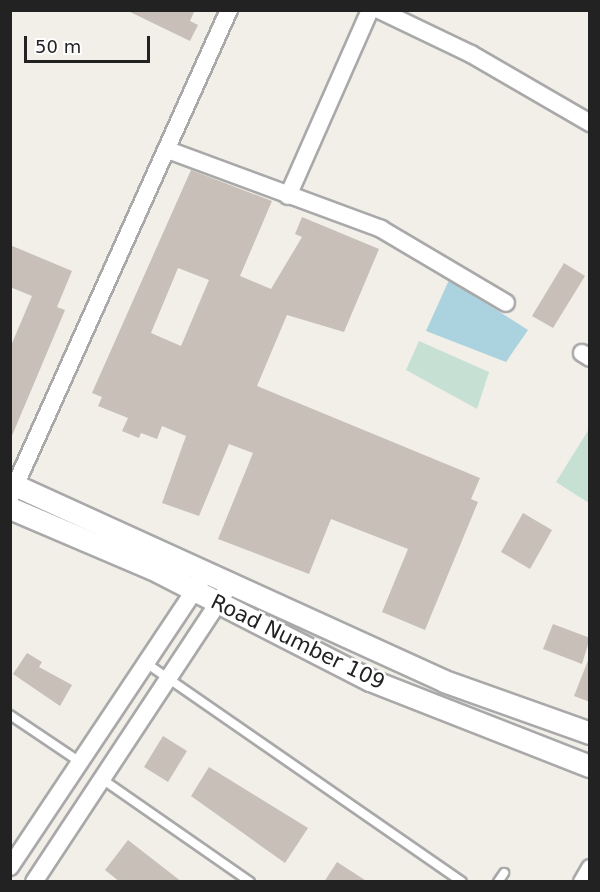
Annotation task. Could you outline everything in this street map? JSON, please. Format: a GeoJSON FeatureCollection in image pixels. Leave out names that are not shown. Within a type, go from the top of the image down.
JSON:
{"type":"FeatureCollection","features":[{"type":"Feature","properties":{"kind":"street"},"geometry":{"type":"LineString","coordinates":[[12,488],[230,10]]}},
{"type":"Feature","properties":{"kind":"street"},"geometry":{"type":"LineString","coordinates":[[288,196],[370,10]]}},
{"type":"Feature","properties":{"kind":"street"},"geometry":{"type":"LineString","coordinates":[[380,10],[471,54],[590,123]]}},
{"type":"Feature","properties":{"kind":"street"},"geometry":{"type":"LineString","coordinates":[[168,150],[381,230],[506,303]]}},
{"type":"Feature","properties":{"kind":"street","name":"Road Number 109"},"geometry":{"type":"LineString","coordinates":[[12,488],[200,582],[219,603],[370,680],[590,766]]}},
{"type":"Feature","properties":{"kind":"street","name":"Road Number 109"},"geometry":{"type":"LineString","coordinates":[[10,508],[200,582],[231,584],[444,681],[590,733]]}},
{"type":"Feature","properties":{"kind":"street"},"geometry":{"type":"LineString","coordinates":[[200,582],[11,866],[34,882],[231,584]]}},
{"type":"Feature","properties":{"kind":"street"},"geometry":{"type":"LineString","coordinates":[[582,882],[590,868]]}},
{"type":"Feature","properties":{"kind":"lane"},"geometry":{"type":"LineString","coordinates":[[146,663],[462,882]]}},
{"type":"Feature","properties":{"kind":"lane"},"geometry":{"type":"LineString","coordinates":[[10,715],[80,762]]}},
{"type":"Feature","properties":{"kind":"lane"},"geometry":{"type":"LineString","coordinates":[[102,779],[250,882]]}},
{"type":"Feature","properties":{"kind":"lane"},"geometry":{"type":"LineString","coordinates":[[498,882],[504,873]]}},
{"type":"Feature","properties":{"kind":"green space"},"geometry":{"type":"Polygon","coordinates":[[[419,341],[489,372],[477,409],[406,370],[419,341]]]}},
{"type":"Feature","properties":{"kind":"green space"},"geometry":{"type":"Polygon","coordinates":[[[589,429],[589,503],[556,482],[589,429]]]}},
{"type":"Feature","properties":{"kind":"water"},"geometry":{"type":"Polygon","coordinates":[[[449,280],[528,330],[506,362],[426,331],[449,280]]]}},
{"type":"Feature","properties":{"kind":"building"},"geometry":{"type":"Polygon","coordinates":[[[126,10],[195,10],[190,21],[198,25],[190,41],[126,10]]]}},
{"type":"Feature","properties":{"kind":"building"},"geometry":{"type":"Polygon","coordinates":[[[191,170],[272,201],[240,276],[271,289],[302,237],[295,234],[302,217],[379,249],[344,332],[287,315],[257,386],[480,478],[471,499],[478,502],[425,630],[382,612],[408,549],[331,519],[309,574],[218,539],[253,453],[229,444],[199,516],[162,503],[186,436],[162,426],[157,439],[141,433],[139,438],[122,431],[128,418],[98,406],[102,397],[92,393],[191,170]],[[178,268],[151,333],[181,346],[209,280],[178,268]]]}},
{"type":"Feature","properties":{"kind":"building"},"geometry":{"type":"Polygon","coordinates":[[[10,245],[72,271],[57,307],[65,310],[11,438],[10,348],[32,296],[10,287],[10,245]]]}},
{"type":"Feature","properties":{"kind":"building"},"geometry":{"type":"Polygon","coordinates":[[[564,263],[585,276],[553,328],[532,316],[564,263]]]}},
{"type":"Feature","properties":{"kind":"building"},"geometry":{"type":"Polygon","coordinates":[[[523,513],[552,530],[530,569],[501,552],[523,513]]]}},
{"type":"Feature","properties":{"kind":"building"},"geometry":{"type":"Polygon","coordinates":[[[553,624],[590,638],[582,664],[543,649],[553,624]]]}},
{"type":"Feature","properties":{"kind":"building"},"geometry":{"type":"Polygon","coordinates":[[[27,653],[42,662],[39,667],[72,685],[60,706],[13,674],[27,653]]]}},
{"type":"Feature","properties":{"kind":"building"},"geometry":{"type":"Polygon","coordinates":[[[590,658],[590,702],[574,696],[590,658]]]}},
{"type":"Feature","properties":{"kind":"building"},"geometry":{"type":"Polygon","coordinates":[[[163,736],[187,751],[168,782],[144,767],[163,736]]]}},
{"type":"Feature","properties":{"kind":"building"},"geometry":{"type":"Polygon","coordinates":[[[209,767],[308,828],[285,863],[191,796],[209,767]]]}},
{"type":"Feature","properties":{"kind":"building"},"geometry":{"type":"Polygon","coordinates":[[[128,840],[182,882],[120,882],[105,870],[128,840]]]}},
{"type":"Feature","properties":{"kind":"building"},"geometry":{"type":"Polygon","coordinates":[[[337,862],[368,882],[324,882],[337,862]]]}}]}
